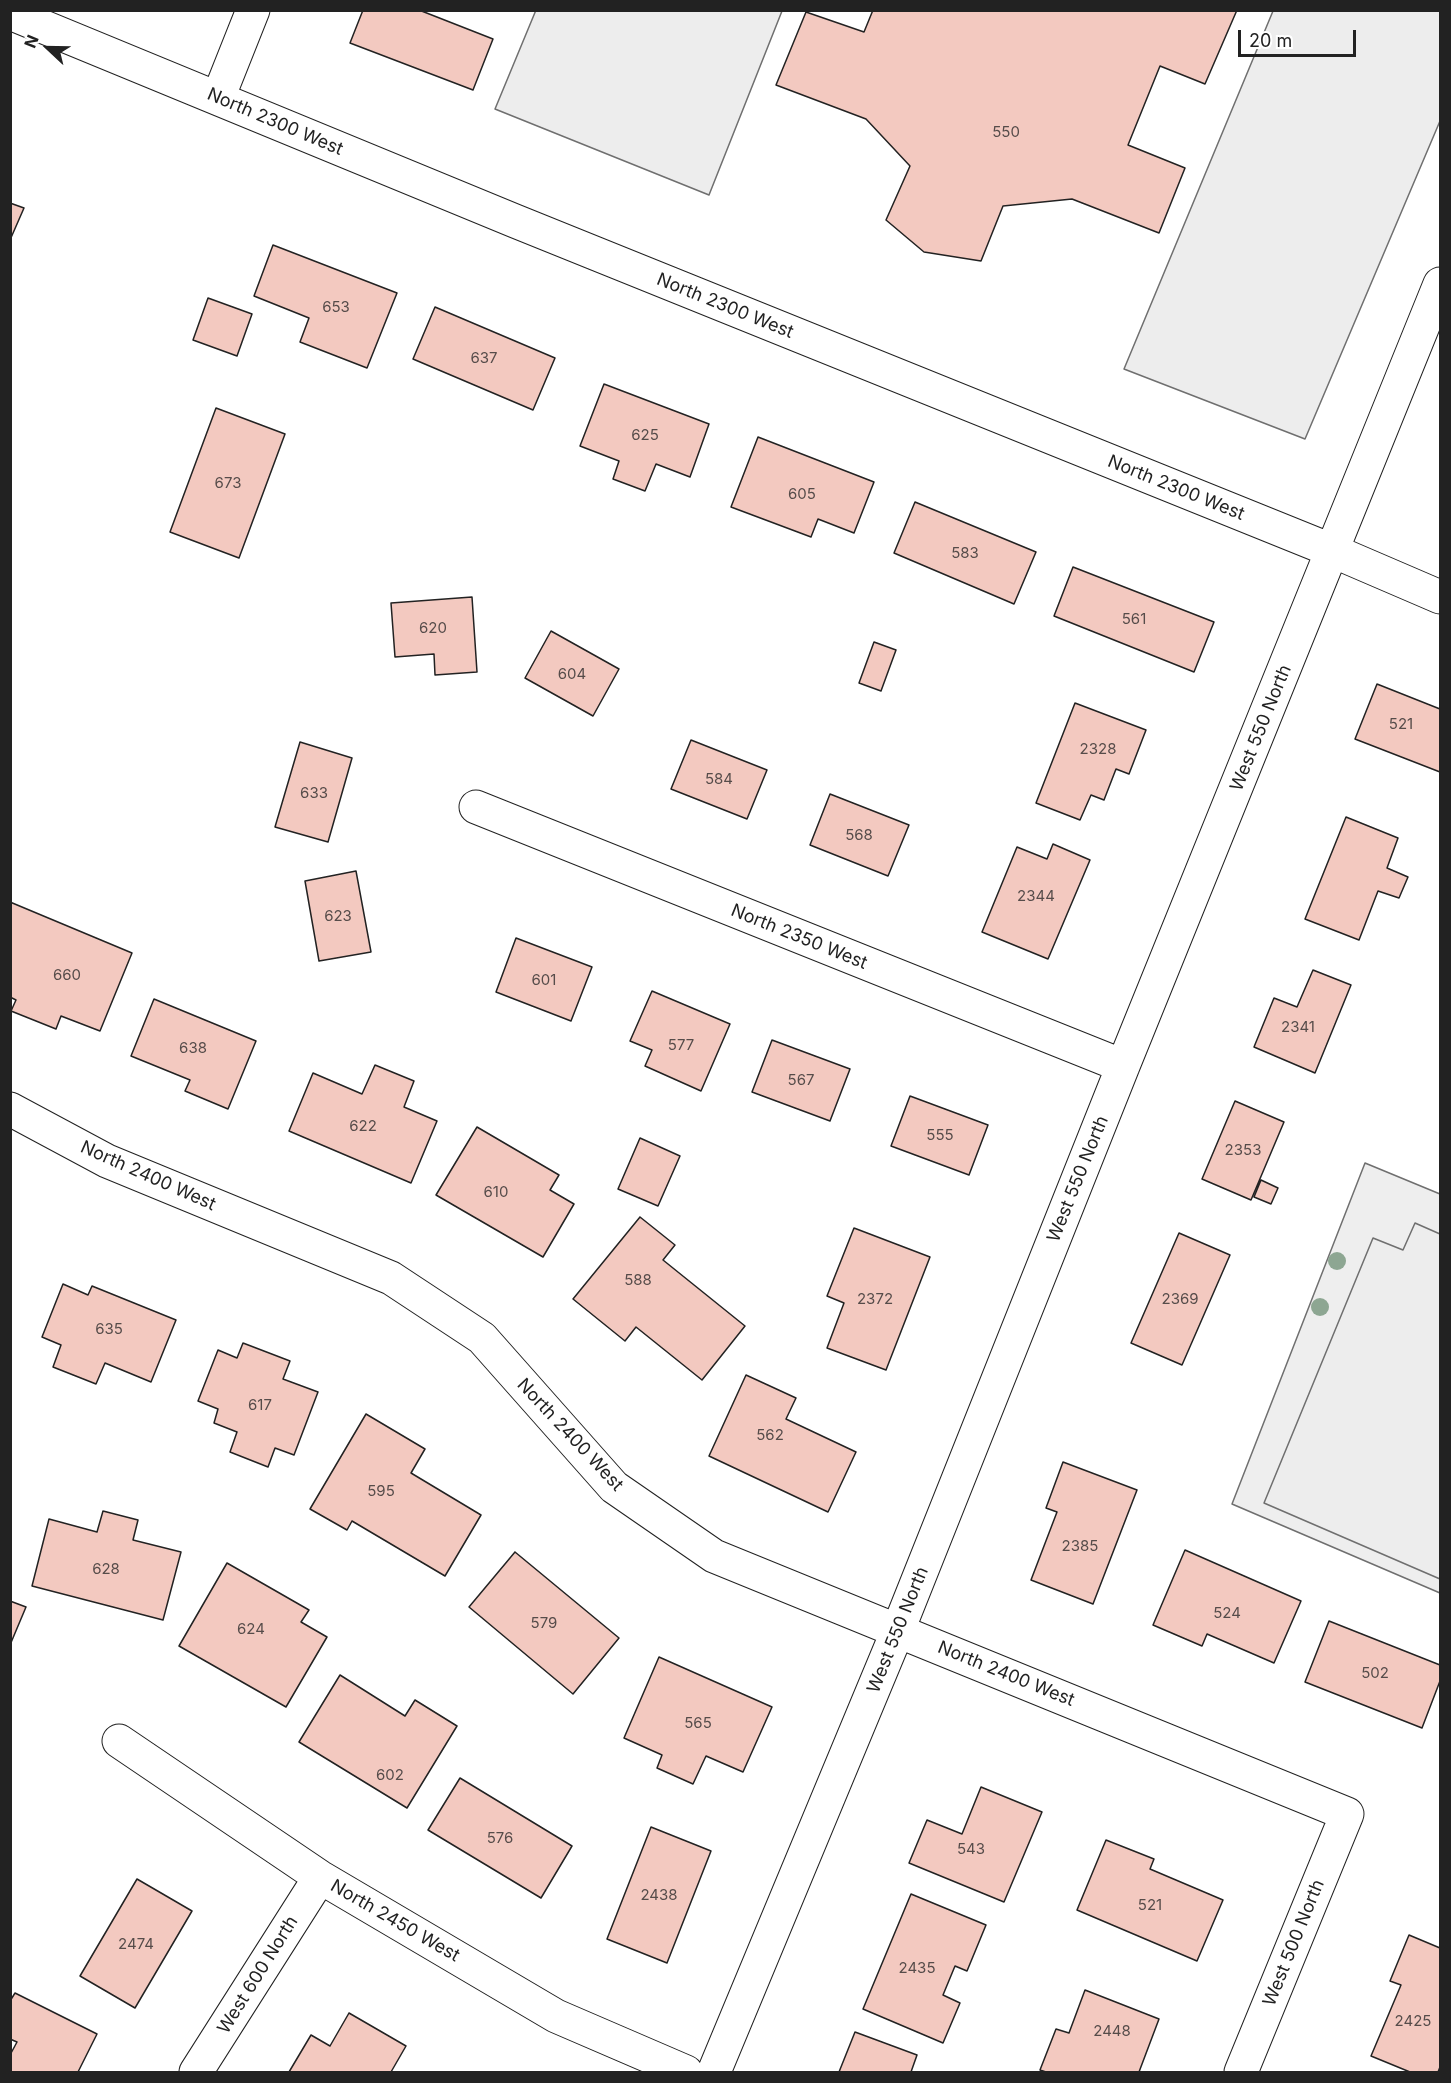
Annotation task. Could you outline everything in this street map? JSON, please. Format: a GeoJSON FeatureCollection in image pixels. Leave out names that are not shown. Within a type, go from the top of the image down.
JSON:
{"type":"FeatureCollection","features":[{"type":"Feature","properties":{"kind":"street"},"geometry":{"type":"LineString","coordinates":[[218,98],[253,10]]}},
{"type":"Feature","properties":{"kind":"street","name":"North 2300 West"},"geometry":{"type":"LineString","coordinates":[[10,13],[515,221],[1333,551],[1440,597]]}},
{"type":"Feature","properties":{"kind":"street","name":"West 550 North"},"geometry":{"type":"LineString","coordinates":[[714,2073],[898,1630],[1123,1066],[1440,284]]}},
{"type":"Feature","properties":{"kind":"street","name":"North 2350 West"},"geometry":{"type":"LineString","coordinates":[[476,807],[1123,1066]]}},
{"type":"Feature","properties":{"kind":"street","name":"North 2400 West"},"geometry":{"type":"LineString","coordinates":[[10,1109],[107,1161],[391,1278],[482,1338],[614,1486],[714,1556],[1347,1814]]}},
{"type":"Feature","properties":{"kind":"street","name":"North 2450 West"},"geometry":{"type":"LineString","coordinates":[[119,1741],[320,1877],[556,2016],[686,2073]]}},
{"type":"Feature","properties":{"kind":"street","name":"West 500 North"},"geometry":{"type":"LineString","coordinates":[[1241,2073],[1347,1814]]}},
{"type":"Feature","properties":{"kind":"street","name":"West 600 North"},"geometry":{"type":"LineString","coordinates":[[196,2073],[320,1877]]}},
{"type":"Feature","properties":{"kind":"shaded area"},"geometry":{"type":"Polygon","coordinates":[[[536,10],[782,11],[709,195],[495,109],[536,10]]]}},
{"type":"Feature","properties":{"kind":"shaded area"},"geometry":{"type":"Polygon","coordinates":[[[1273,11],[1440,11],[1440,121],[1305,439],[1124,369],[1273,11]]]}},
{"type":"Feature","properties":{"kind":"shaded area"},"geometry":{"type":"Polygon","coordinates":[[[1365,1163],[1440,1194],[1440,1593],[1232,1504],[1365,1163]]]}},
{"type":"Feature","properties":{"kind":"shaded area"},"geometry":{"type":"Polygon","coordinates":[[[1415,1223],[1440,1234],[1440,1579],[1264,1503],[1373,1238],[1403,1250],[1415,1223]]]}},
{"type":"Feature","properties":{"kind":"building"},"geometry":{"type":"Polygon","coordinates":[[[363,10],[419,10],[493,39],[473,90],[350,43],[363,10]]]}},
{"type":"Feature","properties":{"kind":"building"},"geometry":{"type":"Polygon","coordinates":[[[873,10],[1237,10],[1205,84],[1160,66],[1128,145],[1185,168],[1159,233],[1072,199],[1003,206],[981,261],[924,252],[886,220],[910,166],[866,119],[776,85],[806,12],[864,32],[873,10]]]}},
{"type":"Feature","properties":{"kind":"building"},"geometry":{"type":"Polygon","coordinates":[[[10,203],[24,208],[10,240],[10,203]]]}},
{"type":"Feature","properties":{"kind":"building"},"geometry":{"type":"Polygon","coordinates":[[[273,245],[397,293],[367,368],[300,342],[309,318],[254,296],[273,245]]]}},
{"type":"Feature","properties":{"kind":"building"},"geometry":{"type":"Polygon","coordinates":[[[208,298],[252,314],[237,356],[193,340],[208,298]]]}},
{"type":"Feature","properties":{"kind":"building"},"geometry":{"type":"Polygon","coordinates":[[[435,307],[555,358],[533,410],[413,359],[435,307]]]}},
{"type":"Feature","properties":{"kind":"building"},"geometry":{"type":"Polygon","coordinates":[[[604,384],[709,424],[690,477],[656,464],[645,491],[613,479],[619,461],[580,446],[604,384]]]}},
{"type":"Feature","properties":{"kind":"building"},"geometry":{"type":"Polygon","coordinates":[[[216,408],[285,434],[239,558],[170,532],[216,408]]]}},
{"type":"Feature","properties":{"kind":"building"},"geometry":{"type":"Polygon","coordinates":[[[758,437],[874,482],[854,533],[818,519],[811,537],[731,507],[758,437]]]}},
{"type":"Feature","properties":{"kind":"building"},"geometry":{"type":"Polygon","coordinates":[[[915,502],[1036,552],[1014,604],[894,553],[915,502]]]}},
{"type":"Feature","properties":{"kind":"building"},"geometry":{"type":"Polygon","coordinates":[[[1073,567],[1214,622],[1194,672],[1054,616],[1073,567]]]}},
{"type":"Feature","properties":{"kind":"building"},"geometry":{"type":"Polygon","coordinates":[[[472,597],[477,672],[435,675],[434,654],[395,657],[391,603],[472,597]]]}},
{"type":"Feature","properties":{"kind":"building"},"geometry":{"type":"Polygon","coordinates":[[[551,631],[619,669],[593,716],[525,678],[551,631]]]}},
{"type":"Feature","properties":{"kind":"building"},"geometry":{"type":"Polygon","coordinates":[[[874,642],[896,650],[881,691],[859,683],[874,642]]]}},
{"type":"Feature","properties":{"kind":"building"},"geometry":{"type":"Polygon","coordinates":[[[1377,684],[1440,709],[1440,772],[1355,739],[1377,684]]]}},
{"type":"Feature","properties":{"kind":"building"},"geometry":{"type":"Polygon","coordinates":[[[1075,703],[1146,730],[1129,774],[1116,769],[1104,800],[1091,795],[1080,820],[1036,803],[1075,703]]]}},
{"type":"Feature","properties":{"kind":"building"},"geometry":{"type":"Polygon","coordinates":[[[691,740],[767,770],[747,819],[671,789],[691,740]]]}},
{"type":"Feature","properties":{"kind":"building"},"geometry":{"type":"Polygon","coordinates":[[[300,742],[352,758],[328,842],[275,827],[300,742]]]}},
{"type":"Feature","properties":{"kind":"building"},"geometry":{"type":"Polygon","coordinates":[[[830,794],[909,825],[888,876],[810,845],[830,794]]]}},
{"type":"Feature","properties":{"kind":"building"},"geometry":{"type":"Polygon","coordinates":[[[1346,817],[1398,838],[1387,868],[1408,877],[1399,898],[1378,891],[1359,940],[1305,919],[1346,817]]]}},
{"type":"Feature","properties":{"kind":"building"},"geometry":{"type":"Polygon","coordinates":[[[1053,844],[1090,860],[1048,959],[982,932],[1017,847],[1047,859],[1053,844]]]}},
{"type":"Feature","properties":{"kind":"building"},"geometry":{"type":"Polygon","coordinates":[[[356,871],[371,952],[319,961],[305,881],[356,871]]]}},
{"type":"Feature","properties":{"kind":"building"},"geometry":{"type":"Polygon","coordinates":[[[10,902],[132,953],[100,1031],[61,1016],[56,1029],[11,1011],[16,1000],[10,997],[10,902]]]}},
{"type":"Feature","properties":{"kind":"building"},"geometry":{"type":"Polygon","coordinates":[[[516,938],[592,967],[571,1021],[496,992],[516,938]]]}},
{"type":"Feature","properties":{"kind":"building"},"geometry":{"type":"Polygon","coordinates":[[[1313,970],[1351,985],[1315,1073],[1254,1047],[1274,998],[1297,1007],[1313,970]]]}},
{"type":"Feature","properties":{"kind":"building"},"geometry":{"type":"Polygon","coordinates":[[[652,991],[730,1024],[701,1091],[645,1066],[652,1050],[630,1041],[652,991]]]}},
{"type":"Feature","properties":{"kind":"building"},"geometry":{"type":"Polygon","coordinates":[[[154,999],[256,1041],[228,1109],[185,1091],[190,1080],[131,1056],[154,999]]]}},
{"type":"Feature","properties":{"kind":"building"},"geometry":{"type":"Polygon","coordinates":[[[772,1040],[850,1069],[830,1121],[752,1092],[772,1040]]]}},
{"type":"Feature","properties":{"kind":"building"},"geometry":{"type":"Polygon","coordinates":[[[375,1065],[414,1081],[404,1107],[437,1121],[411,1183],[289,1131],[313,1073],[362,1094],[375,1065]]]}},
{"type":"Feature","properties":{"kind":"building"},"geometry":{"type":"Polygon","coordinates":[[[910,1096],[988,1125],[969,1175],[891,1146],[910,1096]]]}},
{"type":"Feature","properties":{"kind":"building"},"geometry":{"type":"Polygon","coordinates":[[[1235,1101],[1284,1122],[1251,1200],[1202,1179],[1235,1101]]]}},
{"type":"Feature","properties":{"kind":"building"},"geometry":{"type":"Polygon","coordinates":[[[477,1127],[559,1175],[550,1190],[574,1204],[543,1257],[436,1195],[477,1127]]]}},
{"type":"Feature","properties":{"kind":"building"},"geometry":{"type":"Polygon","coordinates":[[[640,1138],[680,1156],[658,1206],[618,1189],[640,1138]]]}},
{"type":"Feature","properties":{"kind":"building"},"geometry":{"type":"Polygon","coordinates":[[[1261,1180],[1278,1188],[1271,1204],[1254,1197],[1261,1180]]]}},
{"type":"Feature","properties":{"kind":"building"},"geometry":{"type":"Polygon","coordinates":[[[640,1217],[675,1245],[663,1260],[745,1326],[702,1380],[636,1327],[625,1341],[573,1299],[640,1217]]]}},
{"type":"Feature","properties":{"kind":"building"},"geometry":{"type":"Polygon","coordinates":[[[854,1228],[930,1257],[886,1370],[827,1348],[844,1303],[827,1296],[854,1228]]]}},
{"type":"Feature","properties":{"kind":"building"},"geometry":{"type":"Polygon","coordinates":[[[1179,1233],[1230,1255],[1182,1365],[1131,1343],[1179,1233]]]}},
{"type":"Feature","properties":{"kind":"building"},"geometry":{"type":"Polygon","coordinates":[[[63,1284],[88,1295],[92,1286],[176,1320],[151,1382],[105,1363],[96,1384],[53,1367],[61,1345],[42,1337],[63,1284]]]}},
{"type":"Feature","properties":{"kind":"building"},"geometry":{"type":"Polygon","coordinates":[[[243,1343],[290,1361],[283,1379],[318,1392],[294,1455],[275,1448],[268,1467],[230,1452],[237,1432],[214,1423],[218,1409],[198,1401],[218,1350],[237,1358],[243,1343]]]}},
{"type":"Feature","properties":{"kind":"building"},"geometry":{"type":"Polygon","coordinates":[[[746,1375],[796,1398],[786,1419],[856,1452],[828,1512],[709,1456],[746,1375]]]}},
{"type":"Feature","properties":{"kind":"building"},"geometry":{"type":"Polygon","coordinates":[[[366,1414],[425,1449],[411,1473],[481,1515],[445,1576],[352,1521],[347,1530],[310,1509],[366,1414]]]}},
{"type":"Feature","properties":{"kind":"building"},"geometry":{"type":"Polygon","coordinates":[[[1063,1462],[1137,1490],[1093,1604],[1031,1580],[1057,1512],[1046,1508],[1063,1462]]]}},
{"type":"Feature","properties":{"kind":"building"},"geometry":{"type":"Polygon","coordinates":[[[103,1511],[138,1520],[133,1540],[181,1552],[163,1620],[32,1586],[49,1519],[97,1532],[103,1511]]]}},
{"type":"Feature","properties":{"kind":"building"},"geometry":{"type":"Polygon","coordinates":[[[1185,1550],[1301,1601],[1274,1663],[1207,1634],[1202,1646],[1153,1625],[1185,1550]]]}},
{"type":"Feature","properties":{"kind":"building"},"geometry":{"type":"Polygon","coordinates":[[[515,1552],[619,1638],[573,1694],[469,1607],[515,1552]]]}},
{"type":"Feature","properties":{"kind":"building"},"geometry":{"type":"Polygon","coordinates":[[[227,1563],[309,1610],[301,1622],[327,1637],[286,1707],[179,1646],[227,1563]]]}},
{"type":"Feature","properties":{"kind":"building"},"geometry":{"type":"Polygon","coordinates":[[[10,1601],[26,1607],[10,1645],[10,1601]]]}},
{"type":"Feature","properties":{"kind":"building"},"geometry":{"type":"Polygon","coordinates":[[[1329,1621],[1440,1665],[1440,1681],[1422,1728],[1305,1682],[1329,1621]]]}},
{"type":"Feature","properties":{"kind":"building"},"geometry":{"type":"Polygon","coordinates":[[[659,1657],[772,1707],[743,1772],[706,1756],[693,1784],[657,1768],[662,1755],[624,1738],[659,1657]]]}},
{"type":"Feature","properties":{"kind":"building"},"geometry":{"type":"Polygon","coordinates":[[[340,1675],[405,1716],[415,1700],[457,1726],[407,1808],[299,1742],[340,1675]]]}},
{"type":"Feature","properties":{"kind":"building"},"geometry":{"type":"Polygon","coordinates":[[[460,1778],[572,1846],[541,1898],[428,1830],[460,1778]]]}},
{"type":"Feature","properties":{"kind":"building"},"geometry":{"type":"Polygon","coordinates":[[[981,1787],[1042,1812],[1004,1902],[909,1863],[927,1820],[962,1834],[981,1787]]]}},
{"type":"Feature","properties":{"kind":"building"},"geometry":{"type":"Polygon","coordinates":[[[651,1827],[711,1851],[667,1963],[607,1939],[651,1827]]]}},
{"type":"Feature","properties":{"kind":"building"},"geometry":{"type":"Polygon","coordinates":[[[1106,1840],[1154,1859],[1150,1869],[1223,1900],[1197,1961],[1077,1910],[1106,1840]]]}},
{"type":"Feature","properties":{"kind":"building"},"geometry":{"type":"Polygon","coordinates":[[[137,1879],[192,1911],[135,2008],[80,1976],[137,1879]]]}},
{"type":"Feature","properties":{"kind":"building"},"geometry":{"type":"Polygon","coordinates":[[[911,1894],[986,1925],[967,1971],[955,1966],[943,1995],[960,2003],[943,2043],[863,2009],[911,1894]]]}},
{"type":"Feature","properties":{"kind":"building"},"geometry":{"type":"Polygon","coordinates":[[[1409,1935],[1440,1948],[1440,2067],[1438,2072],[1410,2072],[1371,2056],[1401,1985],[1390,1981],[1409,1935]]]}},
{"type":"Feature","properties":{"kind":"building"},"geometry":{"type":"Polygon","coordinates":[[[1085,1990],[1159,2019],[1139,2072],[1046,2072],[1040,2070],[1056,2029],[1069,2033],[1085,1990]]]}},
{"type":"Feature","properties":{"kind":"building"},"geometry":{"type":"Polygon","coordinates":[[[15,1993],[97,2034],[78,2072],[10,2072],[10,2055],[17,2042],[10,2039],[10,2001],[15,1993]]]}},
{"type":"Feature","properties":{"kind":"building"},"geometry":{"type":"Polygon","coordinates":[[[349,2013],[406,2046],[391,2072],[289,2072],[311,2035],[330,2046],[349,2013]]]}},
{"type":"Feature","properties":{"kind":"building"},"geometry":{"type":"Polygon","coordinates":[[[855,2032],[917,2055],[911,2072],[839,2072],[855,2032]]]}}]}
